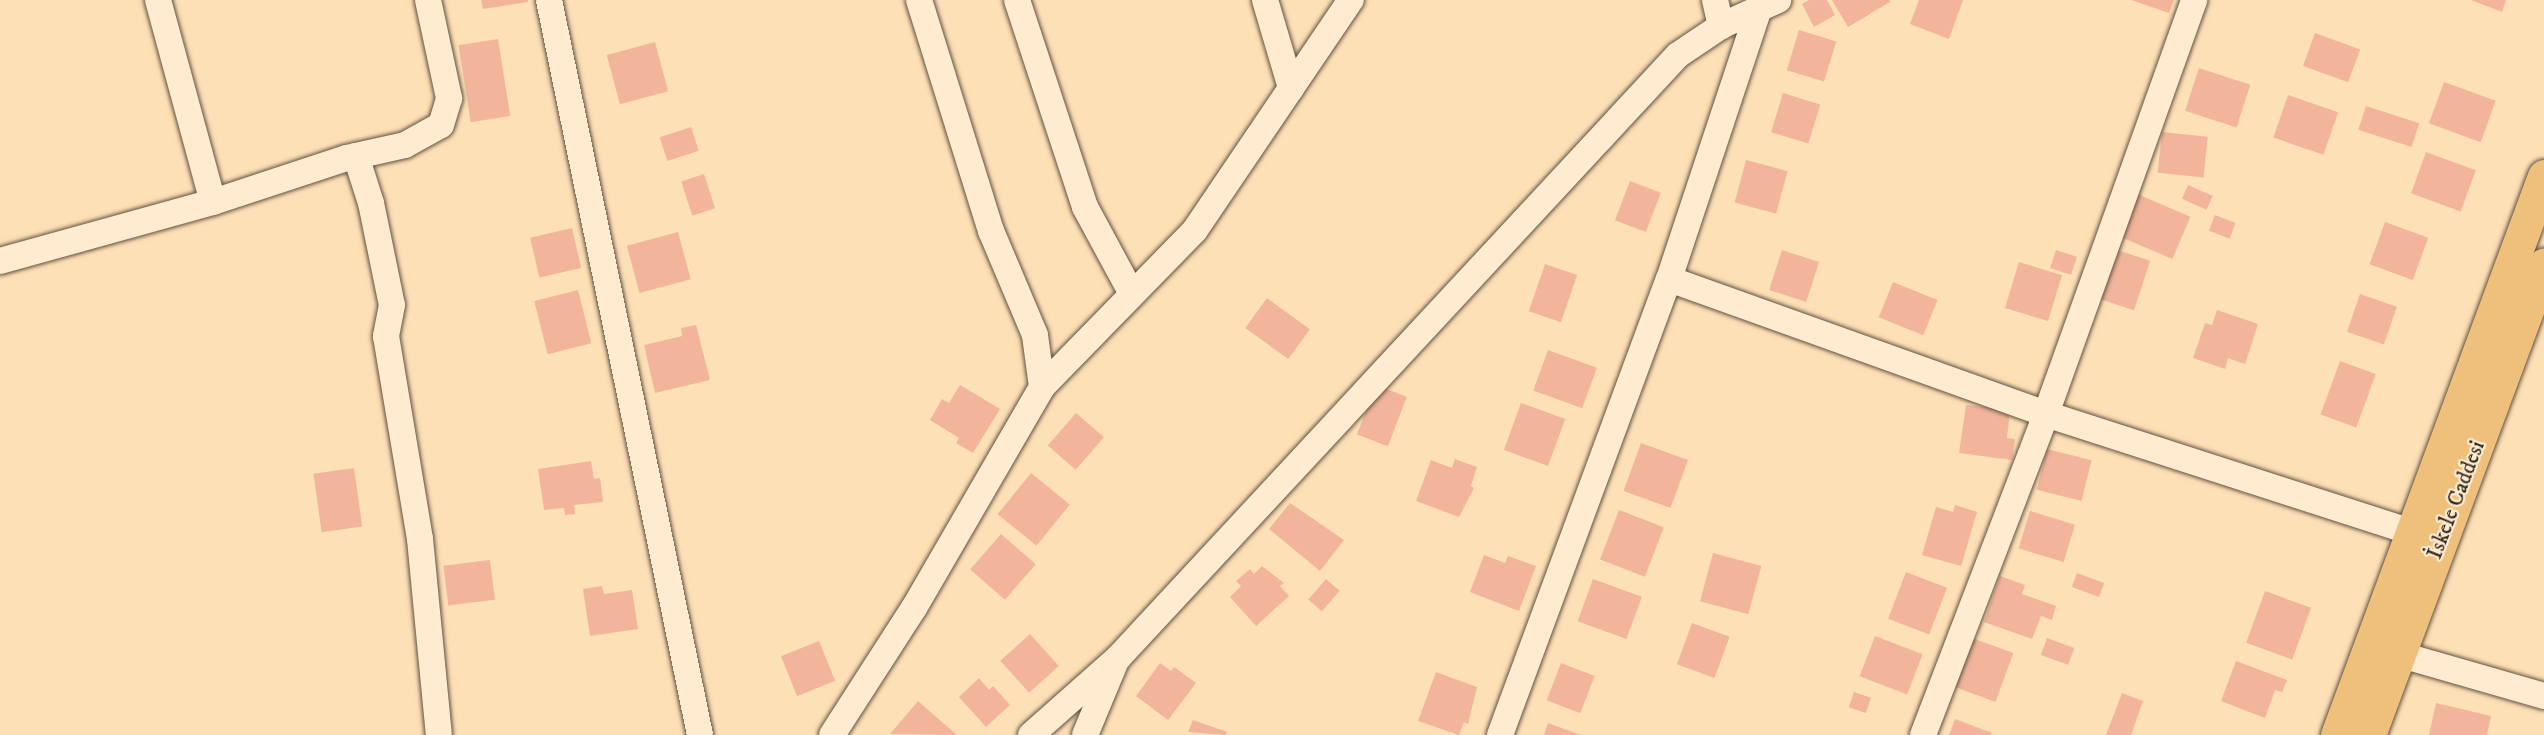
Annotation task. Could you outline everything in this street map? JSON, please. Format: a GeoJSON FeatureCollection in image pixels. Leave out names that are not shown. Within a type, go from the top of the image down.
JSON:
{"type":"FeatureCollection","features":[{"type":"Feature","properties":{"kind":"main road"},"geometry":{"type":"LineString","coordinates":[[2337,735],[2410,531],[2544,176]]}},
{"type":"Feature","properties":{"kind":"main road","name":"İskele Caddesi"},"geometry":{"type":"LineString","coordinates":[[2369,735],[2544,265]]}},
{"type":"Feature","properties":{"kind":"street"},"geometry":{"type":"LineString","coordinates":[[158,0],[213,202]]}},
{"type":"Feature","properties":{"kind":"street"},"geometry":{"type":"LineString","coordinates":[[0,261],[213,202],[356,156],[405,145],[441,125],[449,98],[428,0]]}},
{"type":"Feature","properties":{"kind":"street"},"geometry":{"type":"LineString","coordinates":[[549,0],[700,735]]}},
{"type":"Feature","properties":{"kind":"street"},"geometry":{"type":"LineString","coordinates":[[919,0],[991,231],[1035,334],[1042,387]]}},
{"type":"Feature","properties":{"kind":"street"},"geometry":{"type":"LineString","coordinates":[[1017,0],[1085,207],[1132,294]]}},
{"type":"Feature","properties":{"kind":"street"},"geometry":{"type":"LineString","coordinates":[[1265,0],[1291,88]]}},
{"type":"Feature","properties":{"kind":"street"},"geometry":{"type":"LineString","coordinates":[[832,735],[914,608],[1042,387],[1195,230],[1351,0]]}},
{"type":"Feature","properties":{"kind":"street"},"geometry":{"type":"LineString","coordinates":[[1715,0],[1721,26]]}},
{"type":"Feature","properties":{"kind":"street"},"geometry":{"type":"LineString","coordinates":[[1923,735],[2046,414],[2194,0]]}},
{"type":"Feature","properties":{"kind":"street"},"geometry":{"type":"LineString","coordinates":[[1031,735],[1118,658],[1678,55],[1721,26],[1768,6]]}},
{"type":"Feature","properties":{"kind":"street"},"geometry":{"type":"LineString","coordinates":[[1500,735],[1768,6]]}},
{"type":"Feature","properties":{"kind":"street"},"geometry":{"type":"LineString","coordinates":[[356,156],[371,203],[392,305],[386,336],[420,539],[439,735]]}},
{"type":"Feature","properties":{"kind":"street"},"geometry":{"type":"LineString","coordinates":[[1669,279],[2046,414],[2441,541]]}},
{"type":"Feature","properties":{"kind":"street"},"geometry":{"type":"LineString","coordinates":[[2398,654],[2544,696]]}},
{"type":"Feature","properties":{"kind":"street"},"geometry":{"type":"LineString","coordinates":[[1085,735],[1118,658]]}},
{"type":"Feature","properties":{"kind":"building"},"geometry":{"type":"Polygon","coordinates":[[[481,0],[528,0],[528,2],[483,9],[481,0]]]}},
{"type":"Feature","properties":{"kind":"building"},"geometry":{"type":"Polygon","coordinates":[[[1809,0],[1827,0],[1835,15],[1814,27],[1802,4],[1809,0]]]}},
{"type":"Feature","properties":{"kind":"building"},"geometry":{"type":"Polygon","coordinates":[[[1832,0],[1889,0],[1890,2],[1848,27],[1832,0]]]}},
{"type":"Feature","properties":{"kind":"building"},"geometry":{"type":"Polygon","coordinates":[[[1919,0],[1963,0],[1949,39],[1910,24],[1919,0]]]}},
{"type":"Feature","properties":{"kind":"building"},"geometry":{"type":"Polygon","coordinates":[[[2131,0],[2174,0],[2169,13],[2131,0]]]}},
{"type":"Feature","properties":{"kind":"building"},"geometry":{"type":"Polygon","coordinates":[[[2471,0],[2506,0],[2502,12],[2471,0]]]}},
{"type":"Feature","properties":{"kind":"building"},"geometry":{"type":"Polygon","coordinates":[[[1799,30],[1836,41],[1824,82],[1787,70],[1799,30]]]}},
{"type":"Feature","properties":{"kind":"building"},"geometry":{"type":"Polygon","coordinates":[[[2315,33],[2360,49],[2348,82],[2303,66],[2315,33]]]}},
{"type":"Feature","properties":{"kind":"building"},"geometry":{"type":"Polygon","coordinates":[[[498,39],[510,116],[471,122],[458,45],[498,39]]]}},
{"type":"Feature","properties":{"kind":"building"},"geometry":{"type":"Polygon","coordinates":[[[655,42],[668,91],[620,104],[607,55],[655,42]]]}},
{"type":"Feature","properties":{"kind":"building"},"geometry":{"type":"Polygon","coordinates":[[[2199,68],[2250,85],[2236,127],[2185,111],[2199,68]]]}},
{"type":"Feature","properties":{"kind":"building"},"geometry":{"type":"Polygon","coordinates":[[[2444,82],[2496,101],[2481,142],[2429,123],[2444,82]]]}},
{"type":"Feature","properties":{"kind":"building"},"geometry":{"type":"Polygon","coordinates":[[[1783,93],[1820,104],[1808,144],[1771,132],[1783,93]]]}},
{"type":"Feature","properties":{"kind":"building"},"geometry":{"type":"Polygon","coordinates":[[[2288,95],[2338,112],[2323,155],[2273,138],[2288,95]]]}},
{"type":"Feature","properties":{"kind":"building"},"geometry":{"type":"Polygon","coordinates":[[[2366,106],[2419,123],[2412,147],[2358,130],[2366,106]]]}},
{"type":"Feature","properties":{"kind":"building"},"geometry":{"type":"Polygon","coordinates":[[[691,127],[699,151],[667,161],[660,137],[691,127]]]}},
{"type":"Feature","properties":{"kind":"building"},"geometry":{"type":"Polygon","coordinates":[[[2162,132],[2208,137],[2203,178],[2158,173],[2162,132]]]}},
{"type":"Feature","properties":{"kind":"building"},"geometry":{"type":"Polygon","coordinates":[[[2426,152],[2476,170],[2461,211],[2411,193],[2426,152]]]}},
{"type":"Feature","properties":{"kind":"building"},"geometry":{"type":"Polygon","coordinates":[[[1746,160],[1788,171],[1776,214],[1735,203],[1746,160]]]}},
{"type":"Feature","properties":{"kind":"building"},"geometry":{"type":"Polygon","coordinates":[[[704,174],[715,208],[692,216],[681,181],[704,174]]]}},
{"type":"Feature","properties":{"kind":"building"},"geometry":{"type":"Polygon","coordinates":[[[1630,181],[1661,193],[1646,232],[1615,220],[1630,181]]]}},
{"type":"Feature","properties":{"kind":"building"},"geometry":{"type":"Polygon","coordinates":[[[2188,185],[2213,196],[2207,210],[2182,199],[2188,185]]]}},
{"type":"Feature","properties":{"kind":"building"},"geometry":{"type":"Polygon","coordinates":[[[2137,194],[2190,217],[2172,259],[2119,236],[2137,194]]]}},
{"type":"Feature","properties":{"kind":"building"},"geometry":{"type":"Polygon","coordinates":[[[2215,215],[2236,223],[2229,239],[2209,231],[2215,215]]]}},
{"type":"Feature","properties":{"kind":"building"},"geometry":{"type":"Polygon","coordinates":[[[2385,222],[2428,238],[2413,280],[2370,264],[2385,222]]]}},
{"type":"Feature","properties":{"kind":"building"},"geometry":{"type":"Polygon","coordinates":[[[572,228],[581,268],[539,278],[530,238],[572,228]]]}},
{"type":"Feature","properties":{"kind":"building"},"geometry":{"type":"Polygon","coordinates":[[[678,232],[691,279],[639,293],[627,246],[678,232]]]}},
{"type":"Feature","properties":{"kind":"building"},"geometry":{"type":"Polygon","coordinates":[[[2114,249],[2150,261],[2134,310],[2098,298],[2114,249]]]}},
{"type":"Feature","properties":{"kind":"building"},"geometry":{"type":"Polygon","coordinates":[[[1782,250],[1819,262],[1806,302],[1769,290],[1782,250]]]}},
{"type":"Feature","properties":{"kind":"building"},"geometry":{"type":"Polygon","coordinates":[[[2056,250],[2077,257],[2071,275],[2050,268],[2056,250]]]}},
{"type":"Feature","properties":{"kind":"building"},"geometry":{"type":"Polygon","coordinates":[[[2019,262],[2062,275],[2048,321],[2005,308],[2019,262]]]}},
{"type":"Feature","properties":{"kind":"building"},"geometry":{"type":"Polygon","coordinates":[[[1545,264],[1577,275],[1561,322],[1529,311],[1545,264]]]}},
{"type":"Feature","properties":{"kind":"building"},"geometry":{"type":"Polygon","coordinates":[[[1893,282],[1938,300],[1923,335],[1879,317],[1893,282]]]}},
{"type":"Feature","properties":{"kind":"building"},"geometry":{"type":"Polygon","coordinates":[[[578,290],[591,343],[548,354],[534,301],[578,290]]]}},
{"type":"Feature","properties":{"kind":"building"},"geometry":{"type":"Polygon","coordinates":[[[2360,294],[2397,307],[2384,345],[2347,332],[2360,294]]]}},
{"type":"Feature","properties":{"kind":"building"},"geometry":{"type":"Polygon","coordinates":[[[1267,298],[1310,329],[1288,359],[1245,328],[1267,298]]]}},
{"type":"Feature","properties":{"kind":"building"},"geometry":{"type":"Polygon","coordinates":[[[2217,310],[2258,324],[2245,364],[2228,358],[2225,369],[2193,358],[2205,323],[2212,325],[2217,310]]]}},
{"type":"Feature","properties":{"kind":"building"},"geometry":{"type":"Polygon","coordinates":[[[696,325],[710,380],[655,393],[644,345],[682,336],[681,328],[696,325]]]}},
{"type":"Feature","properties":{"kind":"building"},"geometry":{"type":"Polygon","coordinates":[[[1548,350],[1597,368],[1582,408],[1533,390],[1548,350]]]}},
{"type":"Feature","properties":{"kind":"building"},"geometry":{"type":"Polygon","coordinates":[[[2340,361],[2376,374],[2356,428],[2321,415],[2340,361]]]}},
{"type":"Feature","properties":{"kind":"building"},"geometry":{"type":"Polygon","coordinates":[[[960,385],[1000,409],[973,453],[956,443],[959,438],[930,420],[942,399],[949,403],[960,385]]]}},
{"type":"Feature","properties":{"kind":"building"},"geometry":{"type":"Polygon","coordinates":[[[1376,385],[1407,397],[1388,446],[1357,434],[1376,385]]]}},
{"type":"Feature","properties":{"kind":"building"},"geometry":{"type":"Polygon","coordinates":[[[1521,403],[1565,419],[1548,466],[1504,450],[1521,403]]]}},
{"type":"Feature","properties":{"kind":"building"},"geometry":{"type":"Polygon","coordinates":[[[1966,405],[2010,410],[2007,438],[2015,439],[2012,460],[1959,453],[1966,405]]]}},
{"type":"Feature","properties":{"kind":"building"},"geometry":{"type":"Polygon","coordinates":[[[1076,413],[1104,437],[1076,470],[1048,445],[1076,413]]]}},
{"type":"Feature","properties":{"kind":"building"},"geometry":{"type":"Polygon","coordinates":[[[1641,443],[1688,460],[1671,508],[1624,491],[1641,443]]]}},
{"type":"Feature","properties":{"kind":"building"},"geometry":{"type":"Polygon","coordinates":[[[2047,449],[2092,460],[2081,501],[2037,490],[2047,449]]]}},
{"type":"Feature","properties":{"kind":"building"},"geometry":{"type":"Polygon","coordinates":[[[1455,459],[1477,467],[1471,486],[1474,488],[1459,517],[1416,501],[1431,460],[1452,468],[1455,459]]]}},
{"type":"Feature","properties":{"kind":"building"},"geometry":{"type":"Polygon","coordinates":[[[591,461],[594,479],[600,478],[603,502],[574,505],[575,514],[565,515],[564,508],[544,510],[538,469],[591,461]]]}},
{"type":"Feature","properties":{"kind":"building"},"geometry":{"type":"Polygon","coordinates":[[[354,468],[362,526],[322,532],[313,474],[354,468]]]}},
{"type":"Feature","properties":{"kind":"building"},"geometry":{"type":"Polygon","coordinates":[[[1031,473],[1070,504],[1037,546],[998,514],[1031,473]]]}},
{"type":"Feature","properties":{"kind":"building"},"geometry":{"type":"Polygon","coordinates":[[[1290,503],[1344,540],[1320,571],[1269,529],[1290,503]]]}},
{"type":"Feature","properties":{"kind":"building"},"geometry":{"type":"Polygon","coordinates":[[[1955,505],[1977,512],[1961,566],[1922,555],[1936,507],[1953,512],[1955,505]]]}},
{"type":"Feature","properties":{"kind":"building"},"geometry":{"type":"Polygon","coordinates":[[[1619,510],[1664,527],[1645,577],[1600,559],[1619,510]]]}},
{"type":"Feature","properties":{"kind":"building"},"geometry":{"type":"Polygon","coordinates":[[[2030,511],[2075,525],[2064,562],[2019,548],[2030,511]]]}},
{"type":"Feature","properties":{"kind":"building"},"geometry":{"type":"Polygon","coordinates":[[[1001,534],[1036,564],[1005,600],[970,569],[1001,534]]]}},
{"type":"Feature","properties":{"kind":"building"},"geometry":{"type":"Polygon","coordinates":[[[1713,553],[1761,566],[1748,614],[1700,601],[1713,553]]]}},
{"type":"Feature","properties":{"kind":"building"},"geometry":{"type":"Polygon","coordinates":[[[1484,555],[1505,563],[1508,556],[1536,566],[1519,611],[1470,592],[1484,555]]]}},
{"type":"Feature","properties":{"kind":"building"},"geometry":{"type":"Polygon","coordinates":[[[490,560],[495,600],[448,605],[443,566],[490,560]]]}},
{"type":"Feature","properties":{"kind":"building"},"geometry":{"type":"Polygon","coordinates":[[[1262,566],[1284,583],[1280,586],[1289,596],[1256,626],[1230,597],[1241,586],[1236,581],[1250,569],[1254,574],[1262,566]]]}},
{"type":"Feature","properties":{"kind":"building"},"geometry":{"type":"Polygon","coordinates":[[[1906,572],[1947,588],[1929,634],[1888,619],[1906,572]]]}},
{"type":"Feature","properties":{"kind":"building"},"geometry":{"type":"Polygon","coordinates":[[[2077,573],[2104,583],[2099,597],[2072,587],[2077,573]]]}},
{"type":"Feature","properties":{"kind":"building"},"geometry":{"type":"Polygon","coordinates":[[[2000,576],[2025,585],[2022,594],[2056,606],[2052,620],[2041,616],[2032,639],[1984,622],[2000,576]]]}},
{"type":"Feature","properties":{"kind":"building"},"geometry":{"type":"Polygon","coordinates":[[[1326,579],[1340,591],[1322,611],[1308,599],[1326,579]]]}},
{"type":"Feature","properties":{"kind":"building"},"geometry":{"type":"Polygon","coordinates":[[[1593,579],[1642,597],[1626,639],[1578,621],[1593,579]]]}},
{"type":"Feature","properties":{"kind":"building"},"geometry":{"type":"Polygon","coordinates":[[[602,586],[604,594],[632,590],[638,629],[590,636],[583,589],[602,586]]]}},
{"type":"Feature","properties":{"kind":"building"},"geometry":{"type":"Polygon","coordinates":[[[2265,591],[2311,608],[2292,659],[2246,643],[2265,591]]]}},
{"type":"Feature","properties":{"kind":"building"},"geometry":{"type":"Polygon","coordinates":[[[1692,623],[1730,637],[1715,678],[1677,664],[1692,623]]]}},
{"type":"Feature","properties":{"kind":"building"},"geometry":{"type":"Polygon","coordinates":[[[1030,634],[1059,666],[1029,693],[1000,661],[1030,634]]]}},
{"type":"Feature","properties":{"kind":"building"},"geometry":{"type":"Polygon","coordinates":[[[1875,636],[1923,654],[1907,694],[1860,676],[1875,636]]]}},
{"type":"Feature","properties":{"kind":"building"},"geometry":{"type":"Polygon","coordinates":[[[1972,638],[2013,653],[1996,702],[1954,687],[1972,638]]]}},
{"type":"Feature","properties":{"kind":"building"},"geometry":{"type":"Polygon","coordinates":[[[2047,638],[2074,648],[2068,665],[2041,655],[2047,638]]]}},
{"type":"Feature","properties":{"kind":"building"},"geometry":{"type":"Polygon","coordinates":[[[819,641],[835,681],[797,696],[781,656],[819,641]]]}},
{"type":"Feature","properties":{"kind":"building"},"geometry":{"type":"Polygon","coordinates":[[[2236,661],[2287,680],[2282,692],[2275,690],[2265,718],[2221,701],[2236,661]]]}},
{"type":"Feature","properties":{"kind":"building"},"geometry":{"type":"Polygon","coordinates":[[[1160,663],[1171,671],[1174,667],[1196,683],[1168,720],[1136,696],[1160,663]]]}},
{"type":"Feature","properties":{"kind":"building"},"geometry":{"type":"Polygon","coordinates":[[[1561,663],[1595,676],[1580,713],[1547,700],[1561,663]]]}},
{"type":"Feature","properties":{"kind":"building"},"geometry":{"type":"Polygon","coordinates":[[[1436,672],[1477,687],[1468,724],[1464,722],[1459,735],[1418,721],[1436,672]]]}},
{"type":"Feature","properties":{"kind":"building"},"geometry":{"type":"Polygon","coordinates":[[[979,678],[989,690],[993,686],[1010,705],[986,727],[959,697],[979,678]]]}},
{"type":"Feature","properties":{"kind":"building"},"geometry":{"type":"Polygon","coordinates":[[[1854,692],[1871,698],[1866,713],[1849,707],[1854,692]]]}},
{"type":"Feature","properties":{"kind":"building"},"geometry":{"type":"Polygon","coordinates":[[[2122,693],[2143,701],[2131,735],[2106,735],[2122,693]]]}},
{"type":"Feature","properties":{"kind":"building"},"geometry":{"type":"Polygon","coordinates":[[[918,701],[957,735],[890,734],[918,701]]]}},
{"type":"Feature","properties":{"kind":"building"},"geometry":{"type":"Polygon","coordinates":[[[2436,703],[2491,716],[2487,735],[2429,735],[2436,703]]]}},
{"type":"Feature","properties":{"kind":"building"},"geometry":{"type":"Polygon","coordinates":[[[1955,719],[1992,733],[1991,735],[1949,735],[1955,719]]]}},
{"type":"Feature","properties":{"kind":"building"},"geometry":{"type":"Polygon","coordinates":[[[1193,720],[1227,732],[1226,735],[1188,732],[1193,720]]]}},
{"type":"Feature","properties":{"kind":"building"},"geometry":{"type":"Polygon","coordinates":[[[1548,723],[1581,735],[1544,735],[1548,723]]]}}]}
